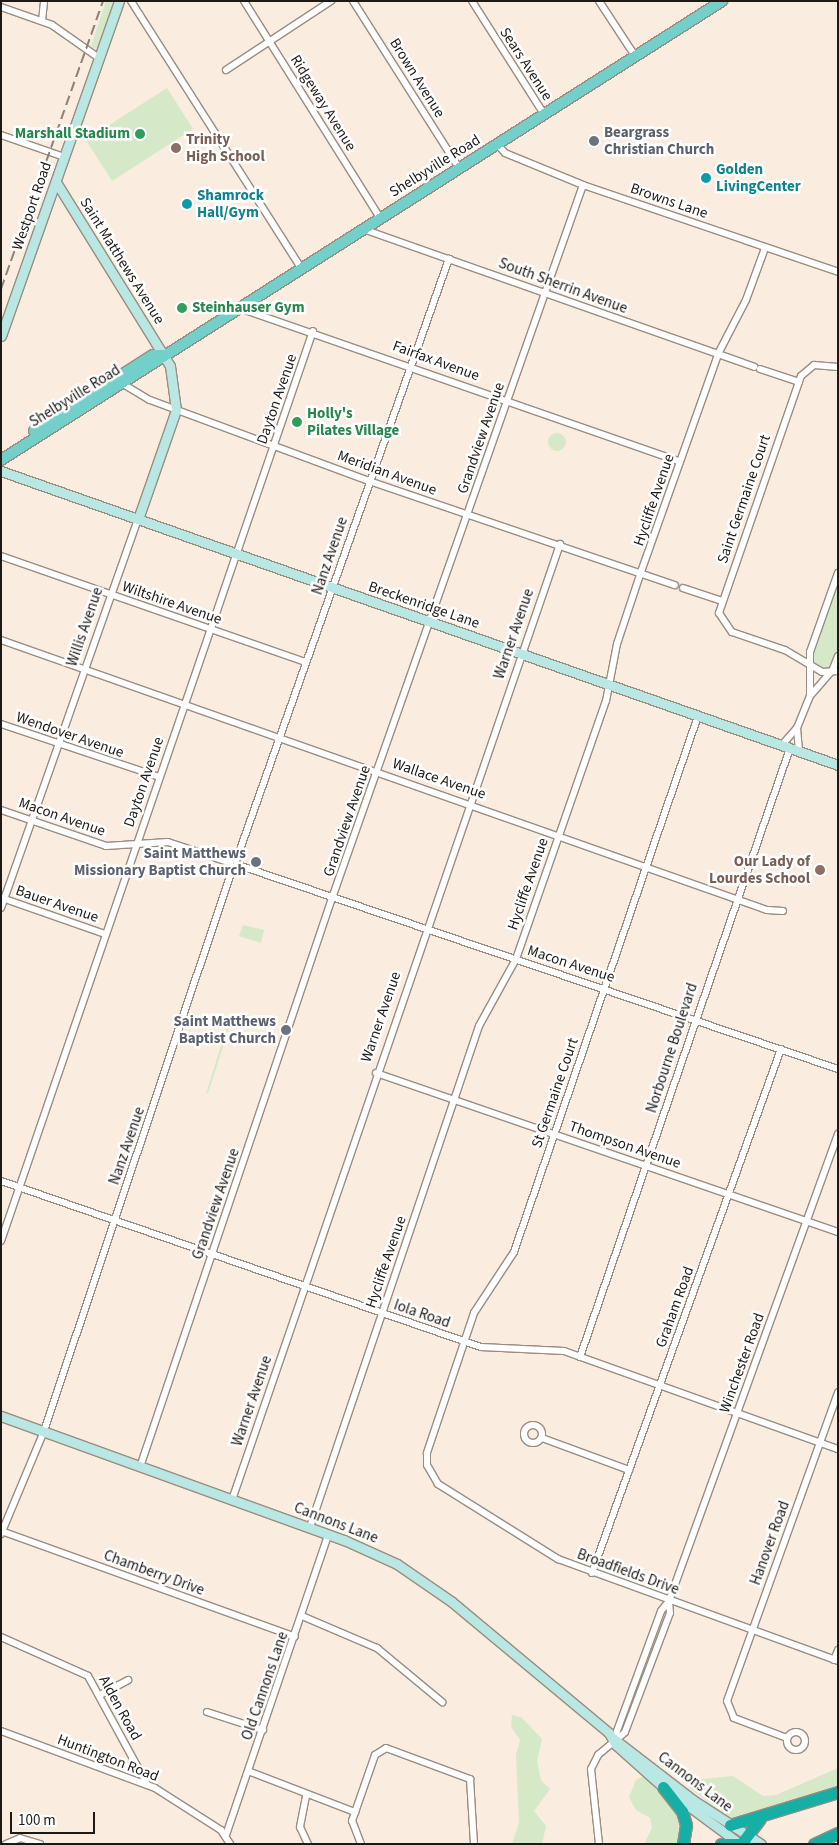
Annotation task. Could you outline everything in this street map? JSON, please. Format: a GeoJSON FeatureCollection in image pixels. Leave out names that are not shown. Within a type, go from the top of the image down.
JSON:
{"type":"FeatureCollection","features":[{"type":"Feature","properties":{"kind":"highway"},"geometry":{"type":"LineString","coordinates":[[664,1784],[682,1811],[686,1825],[683,1844]]}},
{"type":"Feature","properties":{"kind":"highway"},"geometry":{"type":"LineString","coordinates":[[730,1825],[760,1819],[838,1792]]}},
{"type":"Feature","properties":{"kind":"highway"},"geometry":{"type":"LineString","coordinates":[[721,1844],[742,1842],[760,1819]]}},
{"type":"Feature","properties":{"kind":"highway"},"geometry":{"type":"LineString","coordinates":[[814,1844],[838,1833]]}},
{"type":"Feature","properties":{"kind":"main road","name":"Westport Road"},"geometry":{"type":"LineString","coordinates":[[1,336],[119,1]]}},
{"type":"Feature","properties":{"kind":"main road","name":"Shelbyville Road"},"geometry":{"type":"LineString","coordinates":[[1,460],[123,384],[163,355],[722,1]]}},
{"type":"Feature","properties":{"kind":"main road","name":"Saint Matthews Avenue"},"geometry":{"type":"LineString","coordinates":[[56,182],[163,355]]}},
{"type":"Feature","properties":{"kind":"main road","name":"Shelbyville Road"},"geometry":{"type":"LineString","coordinates":[[1,452],[153,355],[163,355]]}},
{"type":"Feature","properties":{"kind":"main road","name":"Willis Avenue"},"geometry":{"type":"LineString","coordinates":[[138,519],[176,410],[170,366],[163,355]]}},
{"type":"Feature","properties":{"kind":"main road","name":"Breckenridge Lane"},"geometry":{"type":"LineString","coordinates":[[1,471],[838,765]]}},
{"type":"Feature","properties":{"kind":"main road","name":"Cannons Lane"},"geometry":{"type":"LineString","coordinates":[[1,1416],[310,1527],[379,1555],[434,1588],[614,1739],[664,1784],[742,1842],[762,1844]]}},
{"type":"Feature","properties":{"kind":"main road","name":"Cannons Lane"},"geometry":{"type":"LineString","coordinates":[[664,1784],[730,1825],[742,1842]]}},
{"type":"Feature","properties":{"kind":"street"},"geometry":{"type":"LineString","coordinates":[[42,21],[44,1]]}},
{"type":"Feature","properties":{"kind":"street"},"geometry":{"type":"LineString","coordinates":[[131,1],[301,268]]}},
{"type":"Feature","properties":{"kind":"street","name":"Ridgeway Avenue"},"geometry":{"type":"LineString","coordinates":[[244,1],[380,218]]}},
{"type":"Feature","properties":{"kind":"street"},"geometry":{"type":"LineString","coordinates":[[226,70],[331,1]]}},
{"type":"Feature","properties":{"kind":"street","name":"Brown Avenue"},"geometry":{"type":"LineString","coordinates":[[353,1],[459,168]]}},
{"type":"Feature","properties":{"kind":"street","name":"Sears Avenue"},"geometry":{"type":"LineString","coordinates":[[472,1],[544,114]]}},
{"type":"Feature","properties":{"kind":"street"},"geometry":{"type":"LineString","coordinates":[[599,1],[635,56]]}},
{"type":"Feature","properties":{"kind":"street"},"geometry":{"type":"LineString","coordinates":[[1,7],[42,21],[99,58]]}},
{"type":"Feature","properties":{"kind":"street"},"geometry":{"type":"LineString","coordinates":[[1,135],[64,157]]}},
{"type":"Feature","properties":{"kind":"street","name":"Browns Lane"},"geometry":{"type":"LineString","coordinates":[[497,144],[505,153],[583,185],[838,272]]}},
{"type":"Feature","properties":{"kind":"street","name":"Grandview Avenue"},"geometry":{"type":"LineString","coordinates":[[140,1467],[429,621],[583,185]]}},
{"type":"Feature","properties":{"kind":"street","name":"South Sherrin Avenue"},"geometry":{"type":"LineString","coordinates":[[363,229],[799,382]]}},
{"type":"Feature","properties":{"kind":"street","name":"Hycliffe Avenue"},"geometry":{"type":"LineString","coordinates":[[310,1527],[482,1017],[516,959],[609,684],[617,644],[641,572],[718,354],[746,300],[765,248]]}},
{"type":"Feature","properties":{"kind":"street","name":"Nanz Avenue"},"geometry":{"type":"LineString","coordinates":[[3,1533],[44,1432],[235,864],[448,259]]}},
{"type":"Feature","properties":{"kind":"street","name":"Fairfax Avenue"},"geometry":{"type":"LineString","coordinates":[[238,308],[313,331],[507,402],[680,462]]}},
{"type":"Feature","properties":{"kind":"street","name":"Dayton Avenue"},"geometry":{"type":"LineString","coordinates":[[1,1241],[209,628],[313,331]]}},
{"type":"Feature","properties":{"kind":"street"},"geometry":{"type":"LineString","coordinates":[[799,382],[810,366],[838,367]]}},
{"type":"Feature","properties":{"kind":"street","name":"Saint Germaine Court"},"geometry":{"type":"LineString","coordinates":[[799,382],[719,613],[725,626],[808,664]]}},
{"type":"Feature","properties":{"kind":"street","name":"Meridian Avenue"},"geometry":{"type":"LineString","coordinates":[[123,384],[127,390],[176,410],[274,444],[369,481],[560,544],[675,585]]}},
{"type":"Feature","properties":{"kind":"street","name":"Willis Avenue"},"geometry":{"type":"LineString","coordinates":[[1,908],[138,519]]}},
{"type":"Feature","properties":{"kind":"street","name":"Warner Avenue"},"geometry":{"type":"LineString","coordinates":[[232,1500],[425,928],[560,544]]}},
{"type":"Feature","properties":{"kind":"street","name":"Wiltshire Avenue"},"geometry":{"type":"LineString","coordinates":[[1,556],[306,662]]}},
{"type":"Feature","properties":{"kind":"street","name":"Norbourne Boulevard"},"geometry":{"type":"LineString","coordinates":[[810,696],[808,664],[838,573]]}},
{"type":"Feature","properties":{"kind":"street"},"geometry":{"type":"LineString","coordinates":[[683,588],[722,601]]}},
{"type":"Feature","properties":{"kind":"street","name":"Wallace Avenue"},"geometry":{"type":"LineString","coordinates":[[1,640],[648,864],[737,898],[783,911]]}},
{"type":"Feature","properties":{"kind":"street","name":"Norbourne Boulevard"},"geometry":{"type":"LineString","coordinates":[[580,1357],[647,1165],[695,1019],[797,728],[810,696],[835,671],[838,656]]}},
{"type":"Feature","properties":{"kind":"street"},"geometry":{"type":"LineString","coordinates":[[808,664],[822,672],[835,671]]}},
{"type":"Feature","properties":{"kind":"street","name":"St Germaine Court"},"geometry":{"type":"LineString","coordinates":[[429,1471],[427,1452],[464,1341],[477,1306],[514,1252],[698,716]]}},
{"type":"Feature","properties":{"kind":"street","name":"Wendover Avenue"},"geometry":{"type":"LineString","coordinates":[[1,724],[159,777]]}},
{"type":"Feature","properties":{"kind":"street","name":"Norbourne Boulevard"},"geometry":{"type":"LineString","coordinates":[[790,748],[797,728]]}},
{"type":"Feature","properties":{"kind":"street","name":"Macon Avenue"},"geometry":{"type":"LineString","coordinates":[[1,810],[106,846],[135,846],[168,842],[334,896],[838,1069]]}},
{"type":"Feature","properties":{"kind":"street","name":"Bauer Avenue"},"geometry":{"type":"LineString","coordinates":[[3,899],[105,934]]}},
{"type":"Feature","properties":{"kind":"street","name":"Graham Road"},"geometry":{"type":"LineString","coordinates":[[592,1573],[781,1049]]}},
{"type":"Feature","properties":{"kind":"street","name":"Thompson Avenue"},"geometry":{"type":"LineString","coordinates":[[376,1073],[838,1232]]}},
{"type":"Feature","properties":{"kind":"street","name":"Winchester Road"},"geometry":{"type":"LineString","coordinates":[[599,1844],[589,1779],[598,1756],[614,1739],[625,1732],[640,1694],[670,1613],[670,1601],[838,1134]]}},
{"type":"Feature","properties":{"kind":"street","name":"Iola Road"},"geometry":{"type":"LineString","coordinates":[[1,1182],[464,1341],[498,1351],[549,1348],[580,1357],[838,1449]]}},
{"type":"Feature","properties":{"kind":"street","name":"Hanover Road"},"geometry":{"type":"LineString","coordinates":[[787,1738],[734,1718],[726,1704],[838,1392]]}},
{"type":"Feature","properties":{"kind":"street"},"geometry":{"type":"LineString","coordinates":[[542,1438],[629,1470]]}},
{"type":"Feature","properties":{"kind":"street","name":"Broadfields Drive"},"geometry":{"type":"LineString","coordinates":[[429,1471],[438,1484],[548,1554],[592,1573],[836,1661]]}},
{"type":"Feature","properties":{"kind":"street","name":"Chamberry Drive"},"geometry":{"type":"LineString","coordinates":[[3,1533],[295,1637]]}},
{"type":"Feature","properties":{"kind":"street","name":"Old Cannons Lane"},"geometry":{"type":"LineString","coordinates":[[224,1844],[328,1534]]}},
{"type":"Feature","properties":{"kind":"street","name":"Winchester Road"},"geometry":{"type":"LineString","coordinates":[[614,1739],[661,1611],[670,1601]]}},
{"type":"Feature","properties":{"kind":"street"},"geometry":{"type":"LineString","coordinates":[[302,1616],[377,1648],[442,1702]]}},
{"type":"Feature","properties":{"kind":"street","name":"Alden Road"},"geometry":{"type":"LineString","coordinates":[[1,1637],[80,1671],[100,1695],[147,1784]]}},
{"type":"Feature","properties":{"kind":"street"},"geometry":{"type":"LineString","coordinates":[[836,1661],[838,1650]]}},
{"type":"Feature","properties":{"kind":"street"},"geometry":{"type":"LineString","coordinates":[[646,1653],[654,1655]]}},
{"type":"Feature","properties":{"kind":"street"},"geometry":{"type":"LineString","coordinates":[[100,1695],[128,1680]]}},
{"type":"Feature","properties":{"kind":"street"},"geometry":{"type":"LineString","coordinates":[[632,1691],[640,1694]]}},
{"type":"Feature","properties":{"kind":"street"},"geometry":{"type":"LineString","coordinates":[[207,1712],[263,1730]]}},
{"type":"Feature","properties":{"kind":"street","name":"Huntington Road"},"geometry":{"type":"LineString","coordinates":[[1,1731],[147,1784],[226,1836]]}},
{"type":"Feature","properties":{"kind":"street"},"geometry":{"type":"LineString","coordinates":[[361,1844],[352,1826],[355,1812],[375,1755],[393,1749],[470,1778],[474,1844]]}},
{"type":"Feature","properties":{"kind":"street"},"geometry":{"type":"LineString","coordinates":[[248,1771],[306,1796],[355,1812]]}},
{"type":"Feature","properties":{"kind":"street"},"geometry":{"type":"LineString","coordinates":[[306,1796],[300,1827],[308,1844]]}},
{"type":"Feature","properties":{"kind":"street"},"geometry":{"type":"LineString","coordinates":[[226,1836],[230,1844]]}},
{"type":"Feature","properties":{"kind":"street"},"geometry":{"type":"LineString","coordinates":[[6,1844],[17,1838],[40,1844]]}},
{"type":"Feature","properties":{"kind":"green space"},"geometry":{"type":"Polygon","coordinates":[[[106,1],[115,1],[96,50],[91,46],[106,1]]]}},
{"type":"Feature","properties":{"kind":"green space","name":"Marshall Stadium"},"geometry":{"type":"Polygon","coordinates":[[[167,88],[193,129],[112,181],[86,140],[167,88]]]}},
{"type":"Feature","properties":{"kind":"green space"},"geometry":{"type":"Polygon","coordinates":[[[553,433],[561,433],[566,438],[564,449],[553,451],[548,446],[548,438],[553,433]]]}},
{"type":"Feature","properties":{"kind":"green space"},"geometry":{"type":"Polygon","coordinates":[[[838,580],[838,649],[830,667],[822,669],[813,664],[812,654],[838,580]]]}},
{"type":"Feature","properties":{"kind":"green space"},"geometry":{"type":"Polygon","coordinates":[[[243,925],[264,930],[261,943],[239,936],[243,925]]]}},
{"type":"Feature","properties":{"kind":"green space"},"geometry":{"type":"Polygon","coordinates":[[[232,1019],[208,1093],[206,1094],[229,1020],[232,1019]]]}},
{"type":"Feature","properties":{"kind":"green space"},"geometry":{"type":"Polygon","coordinates":[[[512,1715],[521,1717],[542,1739],[537,1761],[541,1780],[550,1789],[534,1811],[546,1826],[542,1844],[512,1844],[519,1823],[516,1755],[520,1740],[511,1727],[512,1715]]]}},
{"type":"Feature","properties":{"kind":"green space"},"geometry":{"type":"Polygon","coordinates":[[[838,1768],[838,1789],[732,1820],[688,1787],[694,1780],[733,1776],[763,1796],[776,1795],[838,1768]]]}},
{"type":"Feature","properties":{"kind":"green space"},"geometry":{"type":"Polygon","coordinates":[[[644,1776],[676,1812],[680,1834],[677,1844],[644,1844],[652,1828],[650,1818],[636,1810],[629,1797],[636,1780],[644,1776]]]}},
{"type":"Feature","properties":{"kind":"railway"},"geometry":{"type":"LineString","coordinates":[[1,289],[103,1]]}},
{"type":"Feature","properties":{"kind":"place","name":"Marshall Stadium"},"geometry":{"type":"Point","coordinates":[140,134]}},
{"type":"Feature","properties":{"kind":"place","name":"Beargrass Christian Church"},"geometry":{"type":"Point","coordinates":[594,141]}},
{"type":"Feature","properties":{"kind":"place","name":"Trinity High School"},"geometry":{"type":"Point","coordinates":[176,148]}},
{"type":"Feature","properties":{"kind":"place","name":"Golden LivingCenter"},"geometry":{"type":"Point","coordinates":[706,178]}},
{"type":"Feature","properties":{"kind":"place","name":"Shamrock Hall/Gym"},"geometry":{"type":"Point","coordinates":[187,204]}},
{"type":"Feature","properties":{"kind":"place","name":"Steinhauser Gym"},"geometry":{"type":"Point","coordinates":[182,308]}},
{"type":"Feature","properties":{"kind":"place","name":"Holly's Pilates Village"},"geometry":{"type":"Point","coordinates":[297,422]}},
{"type":"Feature","properties":{"kind":"place","name":"Saint Matthews Missionary Baptist Church"},"geometry":{"type":"Point","coordinates":[256,862]}},
{"type":"Feature","properties":{"kind":"place","name":"Our Lady of Lourdes School"},"geometry":{"type":"Point","coordinates":[820,870]}},
{"type":"Feature","properties":{"kind":"place","name":"Saint Matthews Baptist Church"},"geometry":{"type":"Point","coordinates":[286,1030]}}]}
